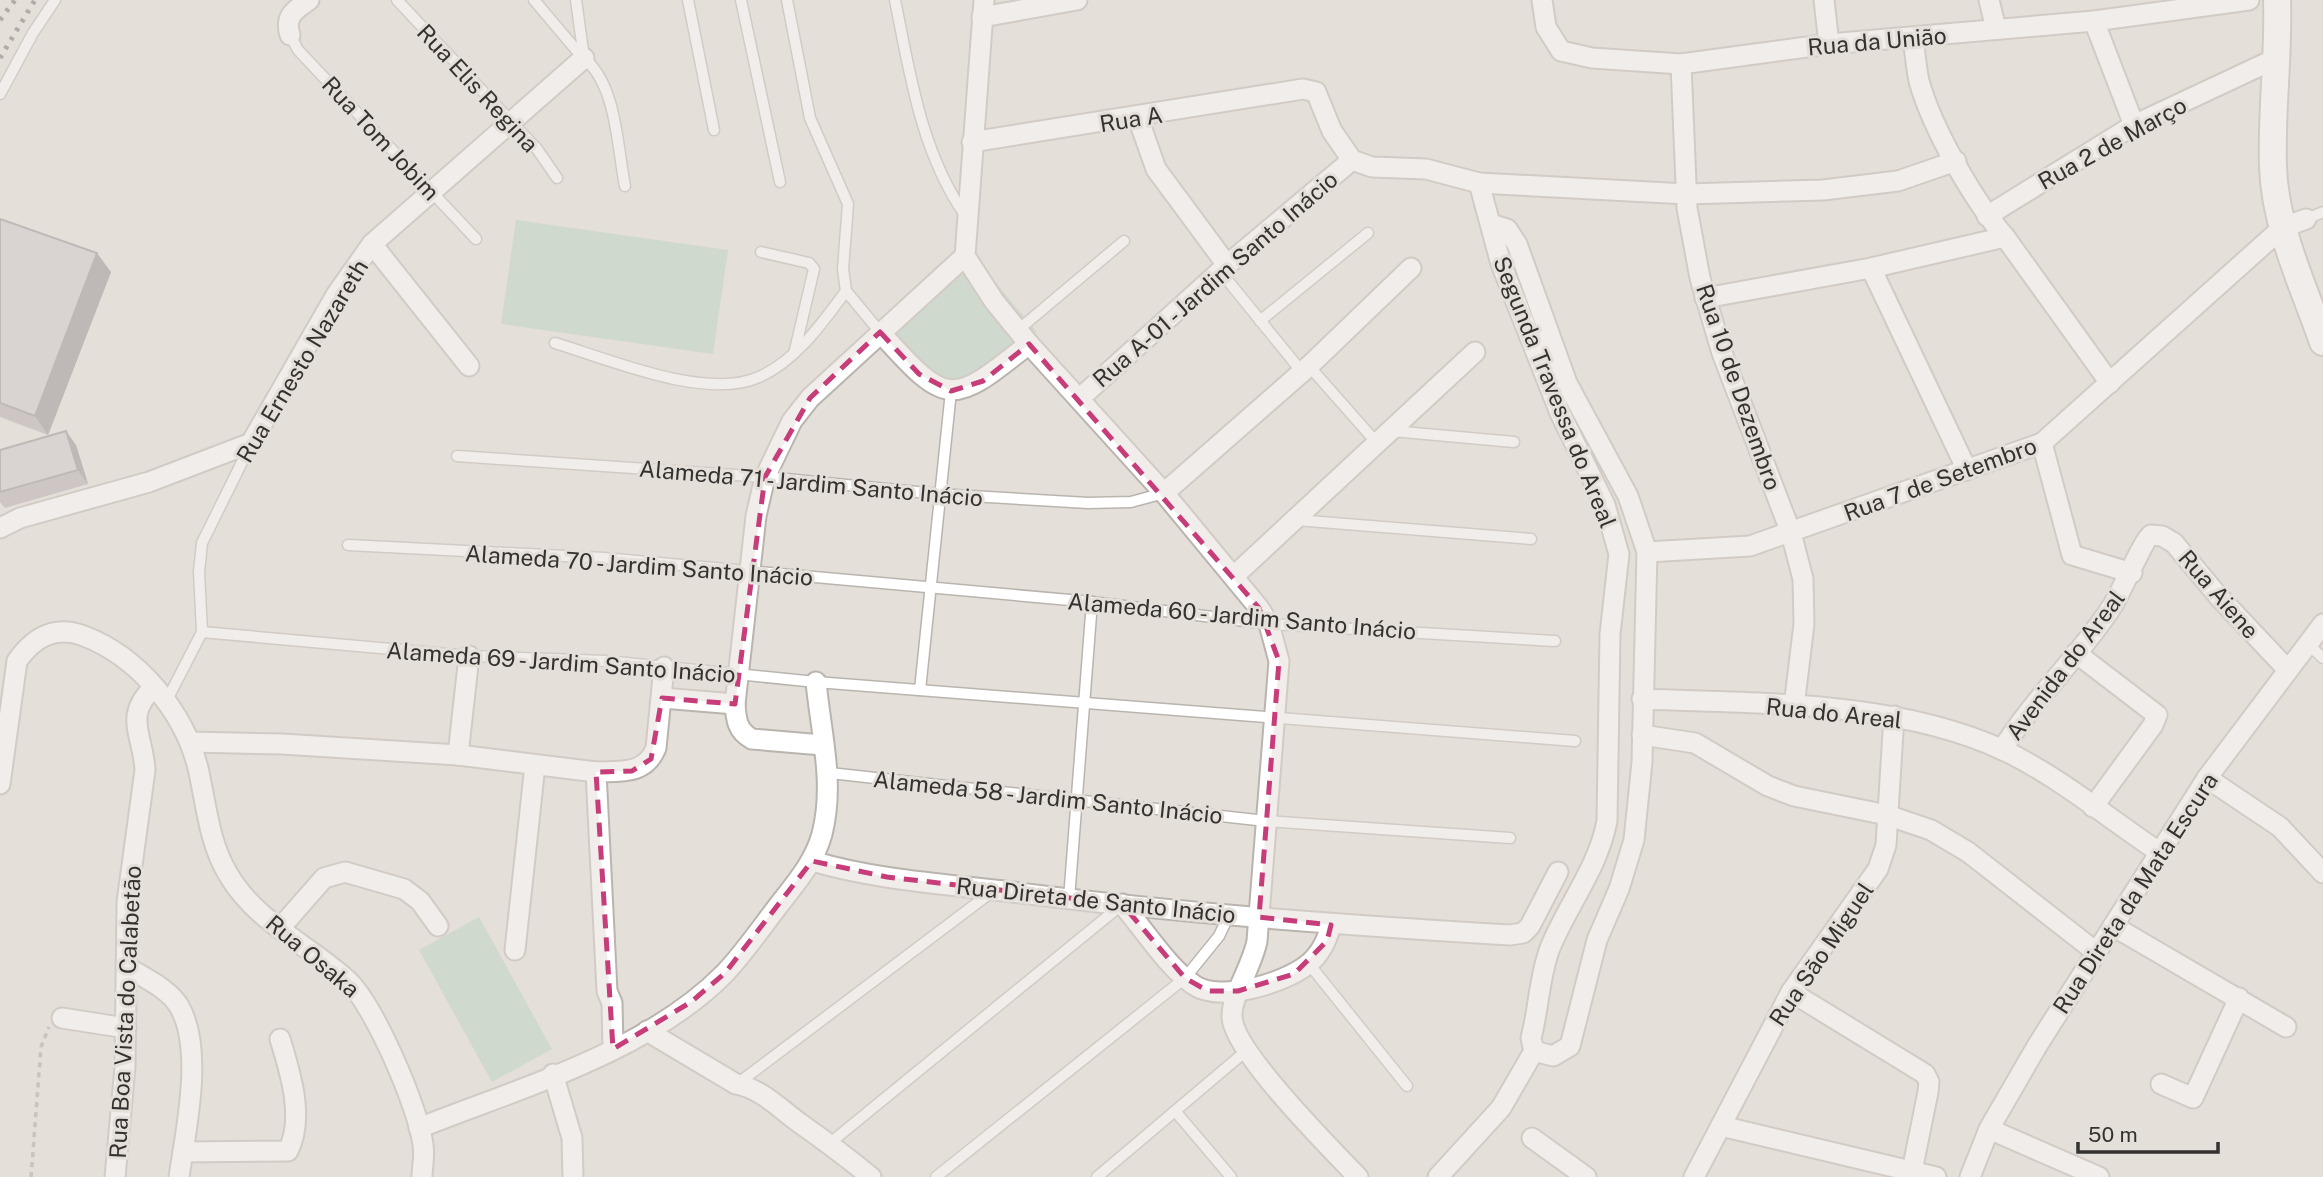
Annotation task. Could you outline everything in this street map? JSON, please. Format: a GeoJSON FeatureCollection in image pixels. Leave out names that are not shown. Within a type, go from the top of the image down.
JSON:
{"type":"FeatureCollection","features":[{"type":"Feature","properties":{"kind":"main road"},"geometry":{"type":"LineString","coordinates":[[2277,0],[2279,57],[2273,167],[2304,219],[2323,342]]}},
{"type":"Feature","properties":{"kind":"street"},"geometry":{"type":"LineString","coordinates":[[290,35],[288,21],[293,12],[309,0]]}},
{"type":"Feature","properties":{"kind":"street"},"geometry":{"type":"LineString","coordinates":[[822,745],[752,739],[740,730],[735,704],[750,572],[765,477],[777,447],[810,398],[965,257],[965,215],[983,8],[1077,0]]}},
{"type":"Feature","properties":{"kind":"street","name":"Rua da União"},"geometry":{"type":"LineString","coordinates":[[1542,0],[1546,27],[1561,51],[1592,58],[1681,64],[1829,44],[2094,21],[2249,0]]}},
{"type":"Feature","properties":{"kind":"street"},"geometry":{"type":"LineString","coordinates":[[1824,0],[1829,44]]}},
{"type":"Feature","properties":{"kind":"street"},"geometry":{"type":"LineString","coordinates":[[1989,0],[1996,29]]}},
{"type":"Feature","properties":{"kind":"street"},"geometry":{"type":"LineString","coordinates":[[2094,21],[2134,125]]}},
{"type":"Feature","properties":{"kind":"street"},"geometry":{"type":"LineString","coordinates":[[1913,38],[1919,78],[1927,105],[1986,216],[2005,237],[2110,383]]}},
{"type":"Feature","properties":{"kind":"street","name":"Rua 2 de Março"},"geometry":{"type":"LineString","coordinates":[[1986,216],[2134,125],[2279,57]]}},
{"type":"Feature","properties":{"kind":"street","name":"Rua Ernesto Nazareth"},"geometry":{"type":"LineString","coordinates":[[251,443],[336,295],[373,244],[584,58]]}},
{"type":"Feature","properties":{"kind":"street","name":"Rua 10 de Dezembro"},"geometry":{"type":"LineString","coordinates":[[1681,64],[1690,229],[1705,298],[1791,533],[1801,568],[1804,604],[1802,651],[1794,706]]}},
{"type":"Feature","properties":{"kind":"street","name":"Rua A"},"geometry":{"type":"LineString","coordinates":[[972,142],[1138,118],[1303,89],[1316,92],[1332,131],[1352,160]]}},
{"type":"Feature","properties":{"kind":"street"},"geometry":{"type":"LineString","coordinates":[[1138,118],[1156,169],[1224,268]]}},
{"type":"Feature","properties":{"kind":"street"},"geometry":{"type":"LineString","coordinates":[[1352,160],[1371,167],[1426,169],[1479,183],[1687,194],[1823,190],[1898,181],[1956,161]]}},
{"type":"Feature","properties":{"kind":"street","name":"Rua A-01 - Jardim Santo Inácio"},"geometry":{"type":"LineString","coordinates":[[1079,398],[1224,268],[1352,160]]}},
{"type":"Feature","properties":{"kind":"street","name":"Segunda Travessa do Areal"},"geometry":{"type":"LineString","coordinates":[[1479,183],[1501,264],[1560,413],[1605,505],[1619,554],[1610,634],[1607,821],[1602,845],[1591,872],[1549,951],[1531,1038],[1534,1051]]}},
{"type":"Feature","properties":{"kind":"street","name":"Rua 7 de Setembro"},"geometry":{"type":"LineString","coordinates":[[1647,552],[1750,546],[2042,443],[2304,219]]}},
{"type":"Feature","properties":{"kind":"street"},"geometry":{"type":"LineString","coordinates":[[1438,1177],[1494,1116],[1534,1051],[1553,1056],[1570,1046],[1597,940],[1619,889],[1632,849],[1639,803],[1647,552],[1628,496],[1567,383],[1517,244],[1507,229],[1491,224]]}},
{"type":"Feature","properties":{"kind":"street"},"geometry":{"type":"LineString","coordinates":[[1705,298],[1871,268],[2005,237]]}},
{"type":"Feature","properties":{"kind":"street"},"geometry":{"type":"LineString","coordinates":[[373,244],[469,366]]}},
{"type":"Feature","properties":{"kind":"street","name":"Rua Direta de Santo Inácio"},"geometry":{"type":"LineString","coordinates":[[812,861],[887,877],[1259,918],[1279,661],[1269,624],[1234,576],[1164,493],[1023,337],[977,278],[965,257]]}},
{"type":"Feature","properties":{"kind":"street"},"geometry":{"type":"LineString","coordinates":[[1164,493],[1305,369],[1411,268]]}},
{"type":"Feature","properties":{"kind":"street"},"geometry":{"type":"LineString","coordinates":[[1871,268],[1967,470]]}},
{"type":"Feature","properties":{"kind":"street"},"geometry":{"type":"LineString","coordinates":[[880,332],[919,374],[935,387],[951,391],[983,381],[1023,337]]}},
{"type":"Feature","properties":{"kind":"street"},"geometry":{"type":"LineString","coordinates":[[1234,576],[1475,352]]}},
{"type":"Feature","properties":{"kind":"street"},"geometry":{"type":"LineString","coordinates":[[0,528],[20,518],[149,482],[251,443]]}},
{"type":"Feature","properties":{"kind":"street"},"geometry":{"type":"LineString","coordinates":[[2042,443],[2072,555],[2132,573]]}},
{"type":"Feature","properties":{"kind":"street","name":"Rua Aiene"},"geometry":{"type":"LineString","coordinates":[[2144,541],[2154,534],[2174,543],[2219,597],[2288,670]]}},
{"type":"Feature","properties":{"kind":"street","name":"Avenida do Areal"},"geometry":{"type":"LineString","coordinates":[[2002,750],[2045,688],[2102,620],[2132,573],[2144,541]]}},
{"type":"Feature","properties":{"kind":"street","name":"Rua Direta da Mata Escura"},"geometry":{"type":"LineString","coordinates":[[1970,1177],[1989,1129],[2159,852],[2207,778],[2323,624]]}},
{"type":"Feature","properties":{"kind":"street"},"geometry":{"type":"LineString","coordinates":[[0,784],[18,661],[27,646],[50,632],[82,635],[117,655],[160,693]]}},
{"type":"Feature","properties":{"kind":"street"},"geometry":{"type":"LineString","coordinates":[[2076,653],[2157,715],[2153,725],[2092,807]]}},
{"type":"Feature","properties":{"kind":"street"},"geometry":{"type":"LineString","coordinates":[[458,755],[469,656]]}},
{"type":"Feature","properties":{"kind":"street"},"geometry":{"type":"LineString","coordinates":[[190,742],[282,744],[458,755],[596,772],[632,771],[651,759],[656,748],[664,667]]}},
{"type":"Feature","properties":{"kind":"street"},"geometry":{"type":"LineString","coordinates":[[419,1128],[613,1049],[647,1031],[691,1002],[724,973],[812,861],[821,834],[830,774],[822,745],[816,682]]}},
{"type":"Feature","properties":{"kind":"street","name":"Rua Osaka"},"geometry":{"type":"LineString","coordinates":[[160,693],[190,742],[216,849],[227,874],[242,895],[348,980],[367,1003],[419,1128],[424,1148],[422,1177]]}},
{"type":"Feature","properties":{"kind":"street","name":"Rua Boa Vista do Calabetão"},"geometry":{"type":"LineString","coordinates":[[115,1177],[126,1028],[129,890],[145,771],[144,752],[135,716],[140,700],[160,693]]}},
{"type":"Feature","properties":{"kind":"street"},"geometry":{"type":"LineString","coordinates":[[662,698],[735,704]]}},
{"type":"Feature","properties":{"kind":"street","name":"Rua do Areal"},"geometry":{"type":"LineString","coordinates":[[1642,699],[1794,706],[1894,716],[2002,750],[2159,852]]}},
{"type":"Feature","properties":{"kind":"street","name":"Rua São Miguel"},"geometry":{"type":"LineString","coordinates":[[1694,1177],[1791,992],[1878,869],[1886,845],[1894,716]]}},
{"type":"Feature","properties":{"kind":"street"},"geometry":{"type":"LineString","coordinates":[[1642,735],[1695,743],[1768,786],[1794,796],[1887,815],[1952,840],[2096,952]]}},
{"type":"Feature","properties":{"kind":"street"},"geometry":{"type":"LineString","coordinates":[[515,950],[535,765]]}},
{"type":"Feature","properties":{"kind":"street"},"geometry":{"type":"LineString","coordinates":[[596,772],[601,914],[607,991],[612,1003],[613,1049]]}},
{"type":"Feature","properties":{"kind":"street"},"geometry":{"type":"LineString","coordinates":[[2207,778],[2280,827],[2323,873]]}},
{"type":"Feature","properties":{"kind":"street"},"geometry":{"type":"LineString","coordinates":[[281,927],[324,878],[345,872],[404,889],[420,901],[438,926]]}},
{"type":"Feature","properties":{"kind":"street"},"geometry":{"type":"LineString","coordinates":[[1358,1177],[1246,1051],[1232,1020],[1238,991],[1254,959],[1259,918],[1331,925],[1518,935],[1530,926],[1558,872]]}},
{"type":"Feature","properties":{"kind":"street"},"geometry":{"type":"LineString","coordinates":[[1122,904],[1185,978],[1208,991],[1238,991],[1294,974],[1309,964],[1327,941],[1331,925]]}},
{"type":"Feature","properties":{"kind":"street"},"geometry":{"type":"LineString","coordinates":[[2113,926],[2286,1027]]}},
{"type":"Feature","properties":{"kind":"street"},"geometry":{"type":"LineString","coordinates":[[127,967],[178,1004],[186,1024],[192,1068],[179,1177]]}},
{"type":"Feature","properties":{"kind":"street"},"geometry":{"type":"LineString","coordinates":[[1791,992],[1925,1074],[1929,1082],[1912,1171]]}},
{"type":"Feature","properties":{"kind":"street"},"geometry":{"type":"LineString","coordinates":[[2161,1084],[2193,1098],[2239,998]]}},
{"type":"Feature","properties":{"kind":"street"},"geometry":{"type":"LineString","coordinates":[[62,1018],[126,1028]]}},
{"type":"Feature","properties":{"kind":"street"},"geometry":{"type":"LineString","coordinates":[[647,1031],[736,1084],[750,1087],[764,1095],[871,1177]]}},
{"type":"Feature","properties":{"kind":"street"},"geometry":{"type":"LineString","coordinates":[[183,1152],[276,1154],[290,1148],[294,1096],[280,1039]]}},
{"type":"Feature","properties":{"kind":"street"},"geometry":{"type":"LineString","coordinates":[[553,1074],[572,1138],[573,1177]]}},
{"type":"Feature","properties":{"kind":"street"},"geometry":{"type":"LineString","coordinates":[[1721,1126],[1936,1177]]}},
{"type":"Feature","properties":{"kind":"street"},"geometry":{"type":"LineString","coordinates":[[1989,1129],[2099,1177]]}},
{"type":"Feature","properties":{"kind":"street"},"geometry":{"type":"LineString","coordinates":[[1532,1138],[1586,1177]]}},
{"type":"Feature","properties":{"kind":"street"},"geometry":{"type":"LineString","coordinates":[[424,1148],[435,1177]]}},
{"type":"Feature","properties":{"kind":"lane"},"geometry":{"type":"LineString","coordinates":[[0,94],[33,33],[55,0]]}},
{"type":"Feature","properties":{"kind":"lane","name":"Rua Elis Regina"},"geometry":{"type":"LineString","coordinates":[[397,0],[537,149],[557,178]]}},
{"type":"Feature","properties":{"kind":"lane"},"geometry":{"type":"LineString","coordinates":[[534,0],[594,67],[607,93],[625,186]]}},
{"type":"Feature","properties":{"kind":"lane"},"geometry":{"type":"LineString","coordinates":[[576,0],[584,58]]}},
{"type":"Feature","properties":{"kind":"lane"},"geometry":{"type":"LineString","coordinates":[[688,0],[714,130]]}},
{"type":"Feature","properties":{"kind":"lane"},"geometry":{"type":"LineString","coordinates":[[741,0],[780,182]]}},
{"type":"Feature","properties":{"kind":"lane"},"geometry":{"type":"LineString","coordinates":[[787,0],[810,118],[848,204],[842,269],[846,290],[880,332]]}},
{"type":"Feature","properties":{"kind":"lane"},"geometry":{"type":"LineString","coordinates":[[895,0],[924,128],[945,182],[965,215]]}},
{"type":"Feature","properties":{"kind":"lane","name":"Rua Tom Jobim"},"geometry":{"type":"LineString","coordinates":[[290,35],[298,50],[476,239]]}},
{"type":"Feature","properties":{"kind":"lane"},"geometry":{"type":"LineString","coordinates":[[1260,321],[1368,233]]}},
{"type":"Feature","properties":{"kind":"lane"},"geometry":{"type":"LineString","coordinates":[[1023,337],[1124,241]]}},
{"type":"Feature","properties":{"kind":"lane"},"geometry":{"type":"LineString","coordinates":[[761,252],[809,263],[814,269],[795,351]]}},
{"type":"Feature","properties":{"kind":"lane"},"geometry":{"type":"LineString","coordinates":[[1224,268],[1260,321],[1305,369],[1382,436],[1514,442]]}},
{"type":"Feature","properties":{"kind":"lane"},"geometry":{"type":"LineString","coordinates":[[555,343],[687,381],[717,383],[758,378],[795,351],[824,321],[846,290]]}},
{"type":"Feature","properties":{"kind":"lane"},"geometry":{"type":"LineString","coordinates":[[920,690],[938,494],[951,391]]}},
{"type":"Feature","properties":{"kind":"lane","name":"Rua Ernesto Nazareth"},"geometry":{"type":"LineString","coordinates":[[202,632],[199,572],[202,543],[251,443]]}},
{"type":"Feature","properties":{"kind":"lane","name":"Alameda 71 - Jardim Santo Inácio"},"geometry":{"type":"LineString","coordinates":[[457,456],[765,477],[938,494],[1088,503],[1131,502],[1164,493]]}},
{"type":"Feature","properties":{"kind":"lane"},"geometry":{"type":"LineString","coordinates":[[1292,520],[1531,539]]}},
{"type":"Feature","properties":{"kind":"lane","name":"Alameda 70 - Jardim Santo Inácio"},"geometry":{"type":"LineString","coordinates":[[348,545],[604,558],[930,589]]}},
{"type":"Feature","properties":{"kind":"lane","name":"Alameda 60 - Jardim Santo Inácio"},"geometry":{"type":"LineString","coordinates":[[930,589],[1093,602],[1269,624],[1555,641]]}},
{"type":"Feature","properties":{"kind":"lane"},"geometry":{"type":"LineString","coordinates":[[1069,899],[1093,602]]}},
{"type":"Feature","properties":{"kind":"lane","name":"Alameda 69 - Jardim Santo Inácio"},"geometry":{"type":"LineString","coordinates":[[202,632],[469,656],[606,661],[816,682],[1575,741]]}},
{"type":"Feature","properties":{"kind":"lane","name":"Rua Boa Vista do Calabetão"},"geometry":{"type":"LineString","coordinates":[[160,693],[202,632]]}},
{"type":"Feature","properties":{"kind":"lane"},"geometry":{"type":"LineString","coordinates":[[2308,645],[2323,658]]}},
{"type":"Feature","properties":{"kind":"lane","name":"Alameda 58 - Jardim Santo Inácio"},"geometry":{"type":"LineString","coordinates":[[830,774],[1266,821],[1510,838]]}},
{"type":"Feature","properties":{"kind":"lane"},"geometry":{"type":"LineString","coordinates":[[736,1084],[995,890]]}},
{"type":"Feature","properties":{"kind":"lane"},"geometry":{"type":"LineString","coordinates":[[830,1143],[1122,904]]}},
{"type":"Feature","properties":{"kind":"lane"},"geometry":{"type":"LineString","coordinates":[[936,1177],[1185,978],[1219,936],[1229,915]]}},
{"type":"Feature","properties":{"kind":"lane"},"geometry":{"type":"LineString","coordinates":[[1309,964],[1407,1086]]}},
{"type":"Feature","properties":{"kind":"lane"},"geometry":{"type":"LineString","coordinates":[[1101,1176],[1246,1051]]}},
{"type":"Feature","properties":{"kind":"lane"},"geometry":{"type":"LineString","coordinates":[[1175,1111],[1231,1177]]}},
{"type":"Feature","properties":{"kind":"path"},"geometry":{"type":"LineString","coordinates":[[32,1177],[41,1047],[46,1031],[54,1021],[62,1018]]}},
{"type":"Feature","properties":{"kind":"highlighted area"},"geometry":{"type":"Polygon","coordinates":[[[880,332],[919,374],[951,391],[983,381],[1029,344],[1259,608],[1279,661],[1259,917],[1331,925],[1327,941],[1294,974],[1238,991],[1208,991],[1185,978],[1122,904],[887,877],[812,861],[725,973],[691,1002],[613,1049],[596,772],[632,771],[651,759],[662,698],[735,704],[765,477],[810,398],[880,332]]]}},
{"type":"Feature","properties":{"kind":"green space"},"geometry":{"type":"Polygon","coordinates":[[[516,220],[728,250],[713,354],[501,324],[516,220]]]}},
{"type":"Feature","properties":{"kind":"green space"},"geometry":{"type":"Polygon","coordinates":[[[973,256],[1037,332],[1002,361],[974,379],[945,384],[930,380],[912,364],[883,328],[973,256]]]}},
{"type":"Feature","properties":{"kind":"green space"},"geometry":{"type":"Polygon","coordinates":[[[479,917],[552,1049],[492,1082],[419,950],[479,917]]]}},
{"type":"Feature","properties":{"kind":"building"},"geometry":{"type":"Polygon","coordinates":[[[0,219],[97,253],[35,416],[0,403],[0,219]]]}},
{"type":"Feature","properties":{"kind":"building"},"geometry":{"type":"Polygon","coordinates":[[[66,431],[78,470],[0,492],[0,450],[66,431]]]}},
{"type":"Feature","properties":{"kind":"railway"},"geometry":{"type":"LineString","coordinates":[[0,20],[15,0]]}},
{"type":"Feature","properties":{"kind":"railway"},"geometry":{"type":"LineString","coordinates":[[0,58],[35,0]]}}]}
